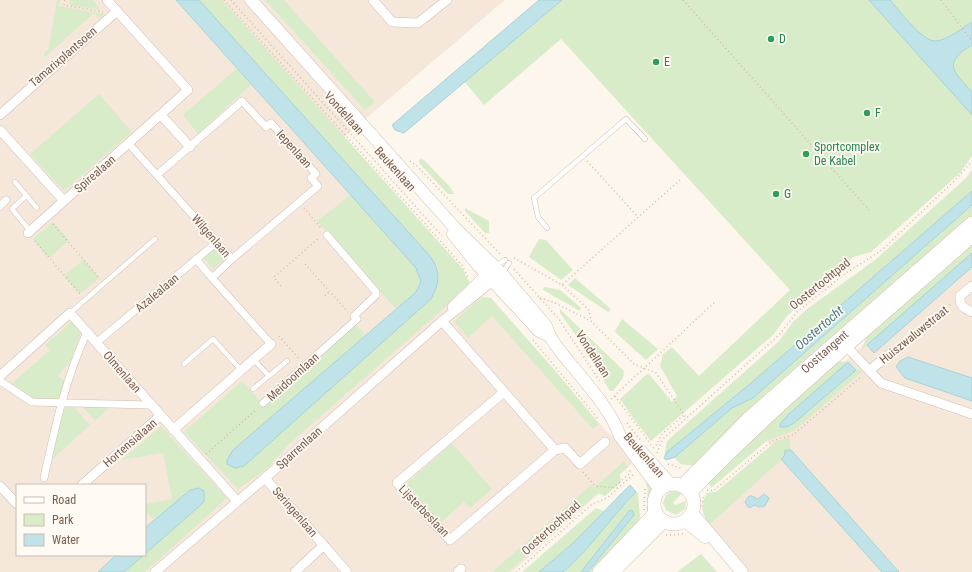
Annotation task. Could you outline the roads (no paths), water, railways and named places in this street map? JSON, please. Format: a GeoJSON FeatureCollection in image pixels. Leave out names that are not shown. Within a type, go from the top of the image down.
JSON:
{"type":"FeatureCollection","features":[{"type":"Feature","properties":{"kind":"main road","name":"Oosttangent"},"geometry":{"type":"LineString","coordinates":[[702,481],[748,419],[972,223]]}},
{"type":"Feature","properties":{"kind":"main road","name":"Oosttangent"},"geometry":{"type":"LineString","coordinates":[[676,488],[702,481],[735,446],[846,346],[972,236]]}},
{"type":"Feature","properties":{"kind":"main road"},"geometry":{"type":"LineString","coordinates":[[614,572],[655,516],[655,501],[676,488],[694,505],[693,514],[674,524],[655,516]]}},
{"type":"Feature","properties":{"kind":"main road"},"geometry":{"type":"LineString","coordinates":[[599,572],[655,516]]}},
{"type":"Feature","properties":{"kind":"street"},"geometry":{"type":"LineString","coordinates":[[107,0],[115,12]]}},
{"type":"Feature","properties":{"kind":"street","name":"Beukenlaan"},"geometry":{"type":"LineString","coordinates":[[243,0],[449,229],[500,269]]}},
{"type":"Feature","properties":{"kind":"street","name":"Beukenlaan"},"geometry":{"type":"LineString","coordinates":[[251,0],[455,228],[500,269],[546,326],[548,336],[584,381],[620,422],[625,432],[653,468],[676,488]]}},
{"type":"Feature","properties":{"kind":"street"},"geometry":{"type":"LineString","coordinates":[[373,0],[392,22],[418,23],[446,0]]}},
{"type":"Feature","properties":{"kind":"street","name":"Tamarixplantsoen"},"geometry":{"type":"LineString","coordinates":[[0,115],[115,12]]}},
{"type":"Feature","properties":{"kind":"street","name":"Spirealaan"},"geometry":{"type":"LineString","coordinates":[[29,232],[188,90],[115,12]]}},
{"type":"Feature","properties":{"kind":"street","name":"Iepenlaan"},"geometry":{"type":"LineString","coordinates":[[190,147],[242,101],[266,127],[271,123],[316,174],[311,178],[318,186],[232,259]]}},
{"type":"Feature","properties":{"kind":"street"},"geometry":{"type":"LineString","coordinates":[[157,175],[190,147],[161,115]]}},
{"type":"Feature","properties":{"kind":"street"},"geometry":{"type":"LineString","coordinates":[[0,130],[64,201]]}},
{"type":"Feature","properties":{"kind":"street","name":"Wilgenlaan"},"geometry":{"type":"LineString","coordinates":[[129,144],[232,259],[212,278]]}},
{"type":"Feature","properties":{"kind":"street"},"geometry":{"type":"LineString","coordinates":[[0,206],[6,200]]}},
{"type":"Feature","properties":{"kind":"street","name":"Meidoornlaan"},"geometry":{"type":"LineString","coordinates":[[263,403],[357,319],[354,316],[375,297],[376,292],[327,235]]}},
{"type":"Feature","properties":{"kind":"street","name":"Azalealaan"},"geometry":{"type":"LineString","coordinates":[[96,343],[217,242]]}},
{"type":"Feature","properties":{"kind":"street"},"geometry":{"type":"LineString","coordinates":[[173,430],[271,344],[196,259]]}},
{"type":"Feature","properties":{"kind":"street","name":"Sparrenlaan"},"geometry":{"type":"LineString","coordinates":[[155,572],[265,478],[442,321],[452,307],[500,269]]}},
{"type":"Feature","properties":{"kind":"street","name":"Huiszwaluwstraat"},"geometry":{"type":"LineString","coordinates":[[972,286],[960,296],[961,305],[972,312]]}},
{"type":"Feature","properties":{"kind":"street"},"geometry":{"type":"LineString","coordinates":[[0,376],[70,313]]}},
{"type":"Feature","properties":{"kind":"street","name":"Olmenlaan"},"geometry":{"type":"LineString","coordinates":[[70,313],[150,405],[237,501]]}},
{"type":"Feature","properties":{"kind":"street"},"geometry":{"type":"LineString","coordinates":[[442,321],[555,450],[565,448],[580,464],[605,442]]}},
{"type":"Feature","properties":{"kind":"street"},"geometry":{"type":"LineString","coordinates":[[44,478],[60,403],[73,363],[87,332]]}},
{"type":"Feature","properties":{"kind":"street"},"geometry":{"type":"LineString","coordinates":[[846,346],[881,383],[972,414]]}},
{"type":"Feature","properties":{"kind":"street","name":"Huiszwaluwstraat"},"geometry":{"type":"LineString","coordinates":[[870,370],[891,353]]}},
{"type":"Feature","properties":{"kind":"street"},"geometry":{"type":"LineString","coordinates":[[0,380],[32,402],[150,405]]}},
{"type":"Feature","properties":{"kind":"street","name":"Lijsterbeslaan"},"geometry":{"type":"LineString","coordinates":[[504,392],[397,483],[450,540],[555,450]]}},
{"type":"Feature","properties":{"kind":"street","name":"Hortensialaan"},"geometry":{"type":"LineString","coordinates":[[83,484],[160,416]]}},
{"type":"Feature","properties":{"kind":"street","name":"Seringenlaan"},"geometry":{"type":"LineString","coordinates":[[265,478],[347,572]]}},
{"type":"Feature","properties":{"kind":"street"},"geometry":{"type":"LineString","coordinates":[[0,486],[16,503]]}},
{"type":"Feature","properties":{"kind":"street"},"geometry":{"type":"LineString","coordinates":[[693,514],[704,535],[742,572]]}},
{"type":"Feature","properties":{"kind":"street","name":"Seringenlaan"},"geometry":{"type":"LineString","coordinates":[[295,572],[324,545]]}},
{"type":"Feature","properties":{"kind":"lane"},"geometry":{"type":"LineString","coordinates":[[547,228],[538,217],[534,198],[626,119],[645,139]]}},
{"type":"Feature","properties":{"kind":"lane"},"geometry":{"type":"LineString","coordinates":[[15,182],[37,208]]}},
{"type":"Feature","properties":{"kind":"lane"},"geometry":{"type":"LineString","coordinates":[[26,196],[12,209],[29,232]]}},
{"type":"Feature","properties":{"kind":"lane"},"geometry":{"type":"LineString","coordinates":[[70,313],[155,239]]}},
{"type":"Feature","properties":{"kind":"lane"},"geometry":{"type":"LineString","coordinates":[[184,364],[213,338],[241,370]]}},
{"type":"Feature","properties":{"kind":"lane"},"geometry":{"type":"LineString","coordinates":[[254,360],[268,376]]}},
{"type":"Feature","properties":{"kind":"lane"},"geometry":{"type":"LineString","coordinates":[[253,389],[287,361]]}},
{"type":"Feature","properties":{"kind":"water"},"geometry":{"type":"Polygon","coordinates":[[[176,0],[199,0],[425,250],[435,264],[437,271],[438,279],[431,299],[244,466],[235,468],[227,464],[227,460],[233,450],[416,292],[421,282],[416,268],[176,0]]]}},
{"type":"Feature","properties":{"kind":"water"},"geometry":{"type":"Polygon","coordinates":[[[539,0],[562,0],[404,133],[395,130],[392,125],[539,0]]]}},
{"type":"Feature","properties":{"kind":"water"},"geometry":{"type":"Polygon","coordinates":[[[869,0],[890,0],[918,31],[930,40],[941,40],[972,22],[972,45],[957,57],[954,62],[954,67],[956,73],[972,92],[972,115],[869,0]]]}},
{"type":"Feature","properties":{"kind":"water","name":"Oostertocht"},"geometry":{"type":"Polygon","coordinates":[[[972,191],[972,205],[753,398],[732,408],[675,457],[666,460],[664,458],[667,452],[750,384],[972,191]]]}},
{"type":"Feature","properties":{"kind":"water"},"geometry":{"type":"Polygon","coordinates":[[[972,253],[972,267],[874,353],[867,345],[972,253]]]}},
{"type":"Feature","properties":{"kind":"water"},"geometry":{"type":"Polygon","coordinates":[[[908,357],[972,378],[972,401],[905,378],[896,367],[900,361],[908,357]]]}},
{"type":"Feature","properties":{"kind":"water"},"geometry":{"type":"Polygon","coordinates":[[[848,362],[856,370],[794,423],[787,427],[780,427],[780,424],[788,415],[848,362]]]}},
{"type":"Feature","properties":{"kind":"water"},"geometry":{"type":"Polygon","coordinates":[[[785,450],[791,450],[899,572],[882,572],[781,459],[785,455],[785,450]]]}},
{"type":"Feature","properties":{"kind":"water"},"geometry":{"type":"Polygon","coordinates":[[[630,485],[636,492],[573,563],[563,572],[539,572],[573,543],[630,485]]]}},
{"type":"Feature","properties":{"kind":"water"},"geometry":{"type":"Polygon","coordinates":[[[199,488],[204,491],[204,502],[146,553],[146,527],[190,490],[199,488]]]}},
{"type":"Feature","properties":{"kind":"water"},"geometry":{"type":"Polygon","coordinates":[[[764,494],[769,498],[765,506],[759,507],[755,505],[749,508],[745,502],[749,496],[758,499],[764,494]]]}},
{"type":"Feature","properties":{"kind":"water"},"geometry":{"type":"Polygon","coordinates":[[[632,510],[634,515],[588,572],[581,572],[629,511],[632,510]]]}},
{"type":"Feature","properties":{"kind":"water"},"geometry":{"type":"Polygon","coordinates":[[[115,556],[143,556],[124,572],[98,572],[115,556]]]}},
{"type":"Feature","properties":{"kind":"place","name":"D"},"geometry":{"type":"Point","coordinates":[771,39]}},
{"type":"Feature","properties":{"kind":"place","name":"E"},"geometry":{"type":"Point","coordinates":[656,62]}},
{"type":"Feature","properties":{"kind":"place","name":"F"},"geometry":{"type":"Point","coordinates":[867,113]}},
{"type":"Feature","properties":{"kind":"place","name":"Sportcomplex De Kabel"},"geometry":{"type":"Point","coordinates":[806,154]}},
{"type":"Feature","properties":{"kind":"place","name":"G"},"geometry":{"type":"Point","coordinates":[776,194]}}]}
